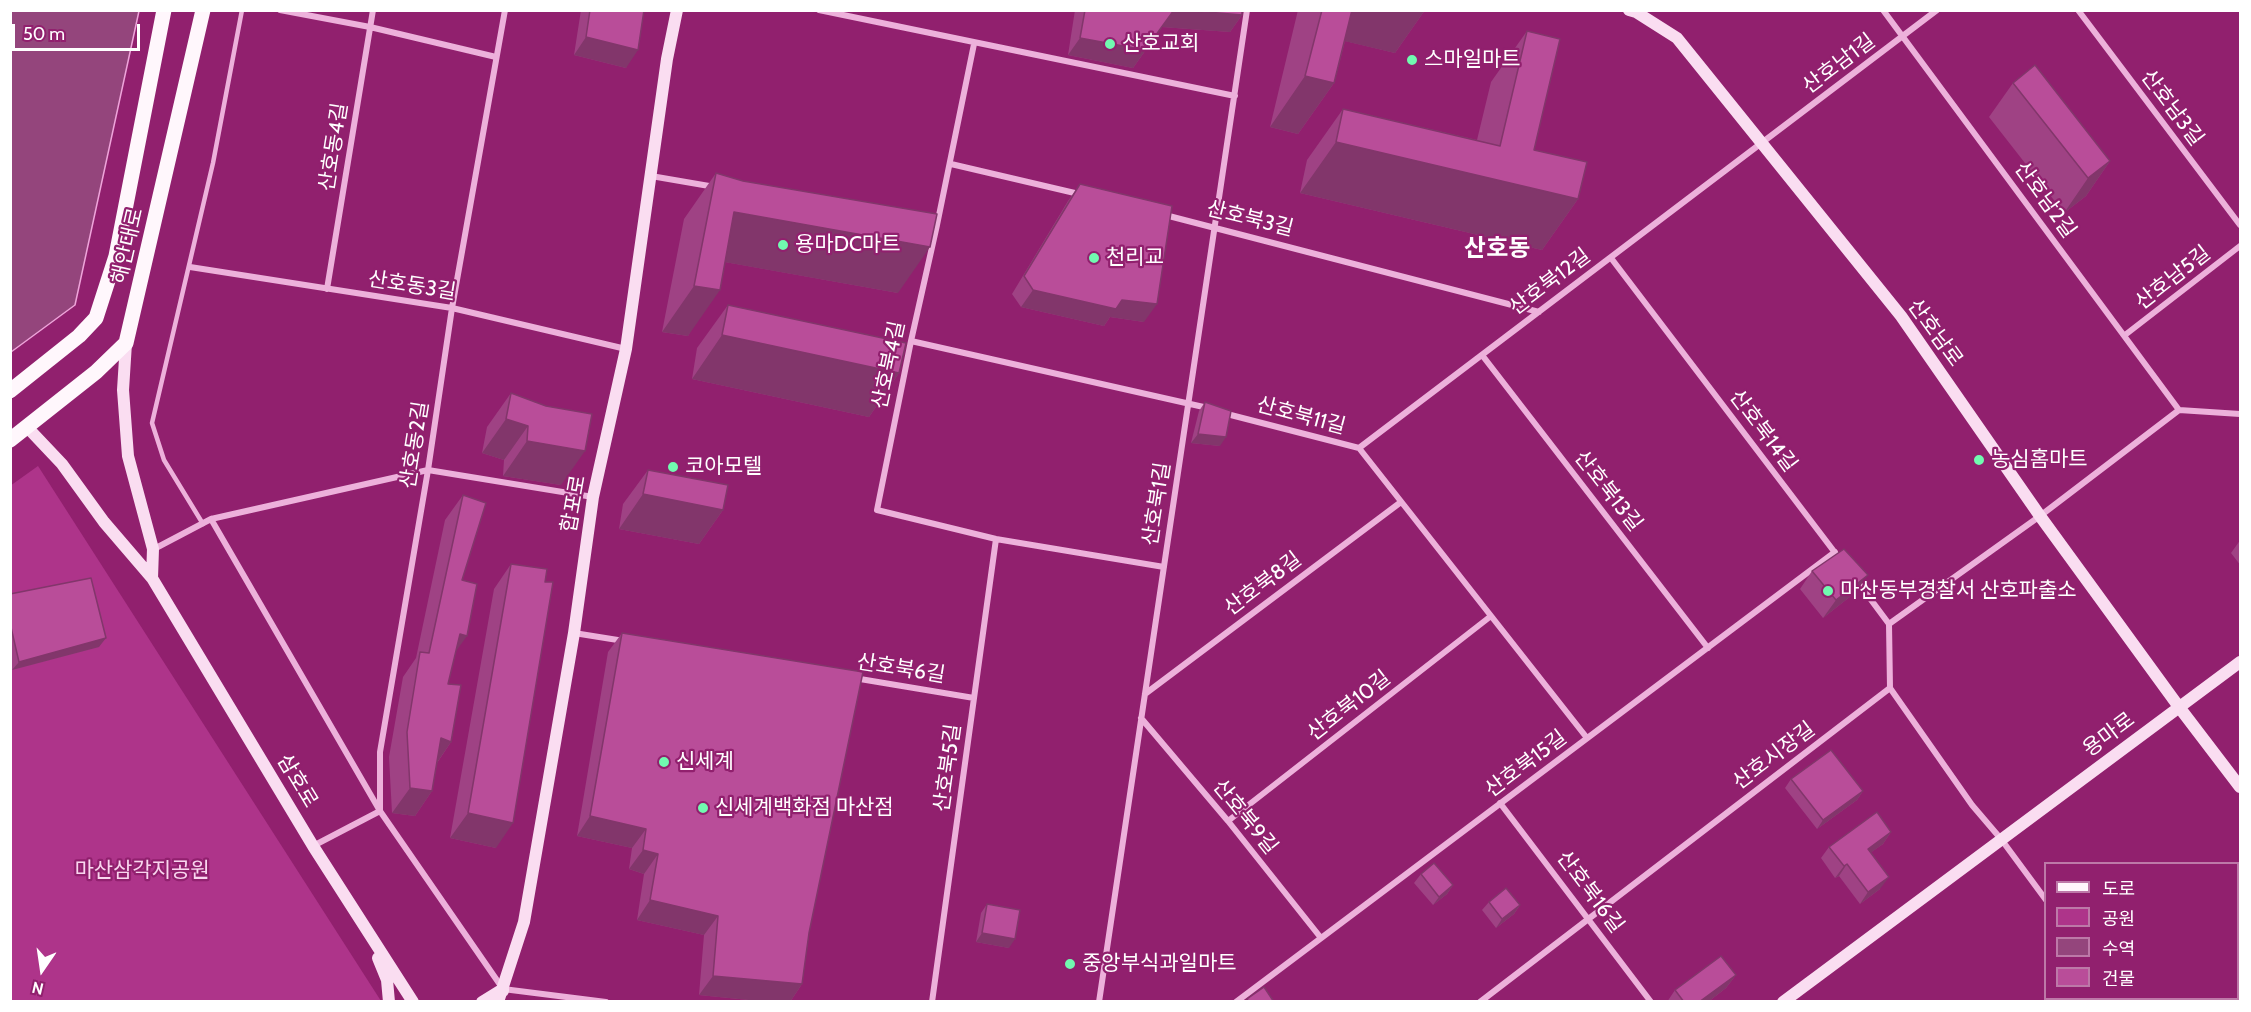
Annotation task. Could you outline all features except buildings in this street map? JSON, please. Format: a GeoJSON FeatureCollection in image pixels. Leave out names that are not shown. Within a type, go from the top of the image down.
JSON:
{"type":"FeatureCollection","features":[{"type":"Feature","properties":{"kind":"main road","name":"해안대로"},"geometry":{"type":"LineString","coordinates":[[10,391],[79,336],[96,318],[116,256],[164,10]]}},
{"type":"Feature","properties":{"kind":"main road","name":"해안대로"},"geometry":{"type":"LineString","coordinates":[[126,344],[204,10]]}},
{"type":"Feature","properties":{"kind":"main road","name":"합포로"},"geometry":{"type":"LineString","coordinates":[[498,1002],[503,995],[524,922],[574,633],[593,497],[626,349],[676,10]]}},
{"type":"Feature","properties":{"kind":"main road","name":"산호남로"},"geometry":{"type":"LineString","coordinates":[[1629,10],[1677,38],[1900,316],[2040,516],[2241,787]]}},
{"type":"Feature","properties":{"kind":"main road"},"geometry":{"type":"LineString","coordinates":[[10,440],[96,372],[126,344]]}},
{"type":"Feature","properties":{"kind":"main road"},"geometry":{"type":"LineString","coordinates":[[126,344],[123,390],[128,456],[153,549],[152,578]]}},
{"type":"Feature","properties":{"kind":"main road","name":"삼호로"},"geometry":{"type":"LineString","coordinates":[[27,427],[62,464],[104,522],[152,578],[313,846],[413,1002]]}},
{"type":"Feature","properties":{"kind":"main road","name":"용마로"},"geometry":{"type":"LineString","coordinates":[[1783,1002],[2241,662]]}},
{"type":"Feature","properties":{"kind":"main road"},"geometry":{"type":"LineString","coordinates":[[365,927],[387,980],[389,1002]]}},
{"type":"Feature","properties":{"kind":"main road"},"geometry":{"type":"LineString","coordinates":[[482,1002],[503,995]]}},
{"type":"Feature","properties":{"kind":"street"},"geometry":{"type":"LineString","coordinates":[[280,10],[370,27],[496,57]]}},
{"type":"Feature","properties":{"kind":"street","name":"산호동4길"},"geometry":{"type":"LineString","coordinates":[[327,289],[373,10]]}},
{"type":"Feature","properties":{"kind":"street","name":"산호동2길"},"geometry":{"type":"LineString","coordinates":[[380,811],[380,752],[428,470],[452,308],[505,10]]}},
{"type":"Feature","properties":{"kind":"street"},"geometry":{"type":"LineString","coordinates":[[819,10],[974,44],[1235,96]]}},
{"type":"Feature","properties":{"kind":"street","name":"산호북1길"},"geometry":{"type":"LineString","coordinates":[[1099,1002],[1247,10]]}},
{"type":"Feature","properties":{"kind":"street","name":"산호남2길"},"geometry":{"type":"LineString","coordinates":[[1883,10],[2179,410]]}},
{"type":"Feature","properties":{"kind":"street","name":"산호남1길"},"geometry":{"type":"LineString","coordinates":[[1761,143],[1937,10]]}},
{"type":"Feature","properties":{"kind":"street","name":"산호남3길"},"geometry":{"type":"LineString","coordinates":[[2078,10],[2241,225]]}},
{"type":"Feature","properties":{"kind":"street","name":"산호북4길"},"geometry":{"type":"LineString","coordinates":[[974,44],[951,164],[911,341],[877,510],[996,539],[1164,567]]}},
{"type":"Feature","properties":{"kind":"street","name":"산호북12길"},"geometry":{"type":"LineString","coordinates":[[1359,448],[1761,143]]}},
{"type":"Feature","properties":{"kind":"street"},"geometry":{"type":"LineString","coordinates":[[951,164],[1084,196]]}},
{"type":"Feature","properties":{"kind":"street"},"geometry":{"type":"LineString","coordinates":[[650,176],[725,189]]}},
{"type":"Feature","properties":{"kind":"street","name":"산호북3길"},"geometry":{"type":"LineString","coordinates":[[1161,214],[1539,312]]}},
{"type":"Feature","properties":{"kind":"street"},"geometry":{"type":"LineString","coordinates":[[926,223],[937,225]]}},
{"type":"Feature","properties":{"kind":"street","name":"산호남5길"},"geometry":{"type":"LineString","coordinates":[[2125,335],[2241,246]]}},
{"type":"Feature","properties":{"kind":"street","name":"산호북14길"},"geometry":{"type":"LineString","coordinates":[[1611,258],[1842,561]]}},
{"type":"Feature","properties":{"kind":"street","name":"산호동3길"},"geometry":{"type":"LineString","coordinates":[[190,267],[452,308],[626,349]]}},
{"type":"Feature","properties":{"kind":"street","name":"산호북11길"},"geometry":{"type":"LineString","coordinates":[[911,341],[1189,403],[1359,448],[1587,738]]}},
{"type":"Feature","properties":{"kind":"street","name":"산호북13길"},"geometry":{"type":"LineString","coordinates":[[1482,355],[1708,648]]}},
{"type":"Feature","properties":{"kind":"street"},"geometry":{"type":"LineString","coordinates":[[1889,624],[2040,516],[2179,410],[2241,414]]}},
{"type":"Feature","properties":{"kind":"street"},"geometry":{"type":"LineString","coordinates":[[153,549],[211,519],[428,470],[593,497]]}},
{"type":"Feature","properties":{"kind":"street","name":"산호북8길"},"geometry":{"type":"LineString","coordinates":[[1145,694],[1401,502]]}},
{"type":"Feature","properties":{"kind":"street"},"geometry":{"type":"LineString","coordinates":[[211,519],[380,811],[503,995],[606,1002]]}},
{"type":"Feature","properties":{"kind":"street","name":"산호북5길"},"geometry":{"type":"LineString","coordinates":[[933,1002],[996,539]]}},
{"type":"Feature","properties":{"kind":"street","name":"산호북15길"},"geometry":{"type":"LineString","coordinates":[[1236,1002],[1835,552]]}},
{"type":"Feature","properties":{"kind":"street"},"geometry":{"type":"LineString","coordinates":[[1856,579],[1889,624],[1890,688],[1972,805],[2001,839],[2044,897]]}},
{"type":"Feature","properties":{"kind":"street","name":"산호북10길"},"geometry":{"type":"LineString","coordinates":[[1228,821],[1491,616]]}},
{"type":"Feature","properties":{"kind":"street"},"geometry":{"type":"LineString","coordinates":[[574,633],[633,642]]}},
{"type":"Feature","properties":{"kind":"street","name":"산호북6길"},"geometry":{"type":"LineString","coordinates":[[845,677],[974,698]]}},
{"type":"Feature","properties":{"kind":"street","name":"산호시장길"},"geometry":{"type":"LineString","coordinates":[[1480,1002],[1890,688]]}},
{"type":"Feature","properties":{"kind":"street","name":"산호북9길"},"geometry":{"type":"LineString","coordinates":[[1141,718],[1228,821],[1321,938]]}},
{"type":"Feature","properties":{"kind":"street","name":"산호북16길"},"geometry":{"type":"LineString","coordinates":[[1500,803],[1651,1002]]}},
{"type":"Feature","properties":{"kind":"street"},"geometry":{"type":"LineString","coordinates":[[313,846],[380,811]]}},
{"type":"Feature","properties":{"kind":"lane"},"geometry":{"type":"LineString","coordinates":[[203,524],[164,460],[152,423],[190,267],[229,87],[242,10]]}},
{"type":"Feature","properties":{"kind":"green space","name":"마산삼각지공원"},"geometry":{"type":"Polygon","coordinates":[[[38,466],[381,1001],[11,1001],[10,486],[38,466]]]}},
{"type":"Feature","properties":{"kind":"water"},"geometry":{"type":"Polygon","coordinates":[[[11,10],[139,11],[75,305],[11,352],[11,10]]]}},
{"type":"Feature","properties":{"kind":"place","name":"산호교회"},"geometry":{"type":"Point","coordinates":[1110,44]}},
{"type":"Feature","properties":{"kind":"place","name":"스마일마트"},"geometry":{"type":"Point","coordinates":[1412,60]}},
{"type":"Feature","properties":{"kind":"place","name":"용마DC마트"},"geometry":{"type":"Point","coordinates":[783,245]}},
{"type":"Feature","properties":{"kind":"place","name":"천리교"},"geometry":{"type":"Point","coordinates":[1094,258]}},
{"type":"Feature","properties":{"kind":"place","name":"농심홈마트"},"geometry":{"type":"Point","coordinates":[1979,460]}},
{"type":"Feature","properties":{"kind":"place","name":"코아모텔"},"geometry":{"type":"Point","coordinates":[673,467]}},
{"type":"Feature","properties":{"kind":"place","name":"마산동부경찰서 산호파출소"},"geometry":{"type":"Point","coordinates":[1828,591]}},
{"type":"Feature","properties":{"kind":"place","name":"신세계"},"geometry":{"type":"Point","coordinates":[664,762]}},
{"type":"Feature","properties":{"kind":"place","name":"신세계백화점 마산점"},"geometry":{"type":"Point","coordinates":[703,808]}},
{"type":"Feature","properties":{"kind":"place","name":"중앙부식과일마트"},"geometry":{"type":"Point","coordinates":[1070,964]}},
{"type":"Feature","properties":{"kind":"district","name":"산호동"},"geometry":{"type":"Point","coordinates":[1497,249]}}]}
